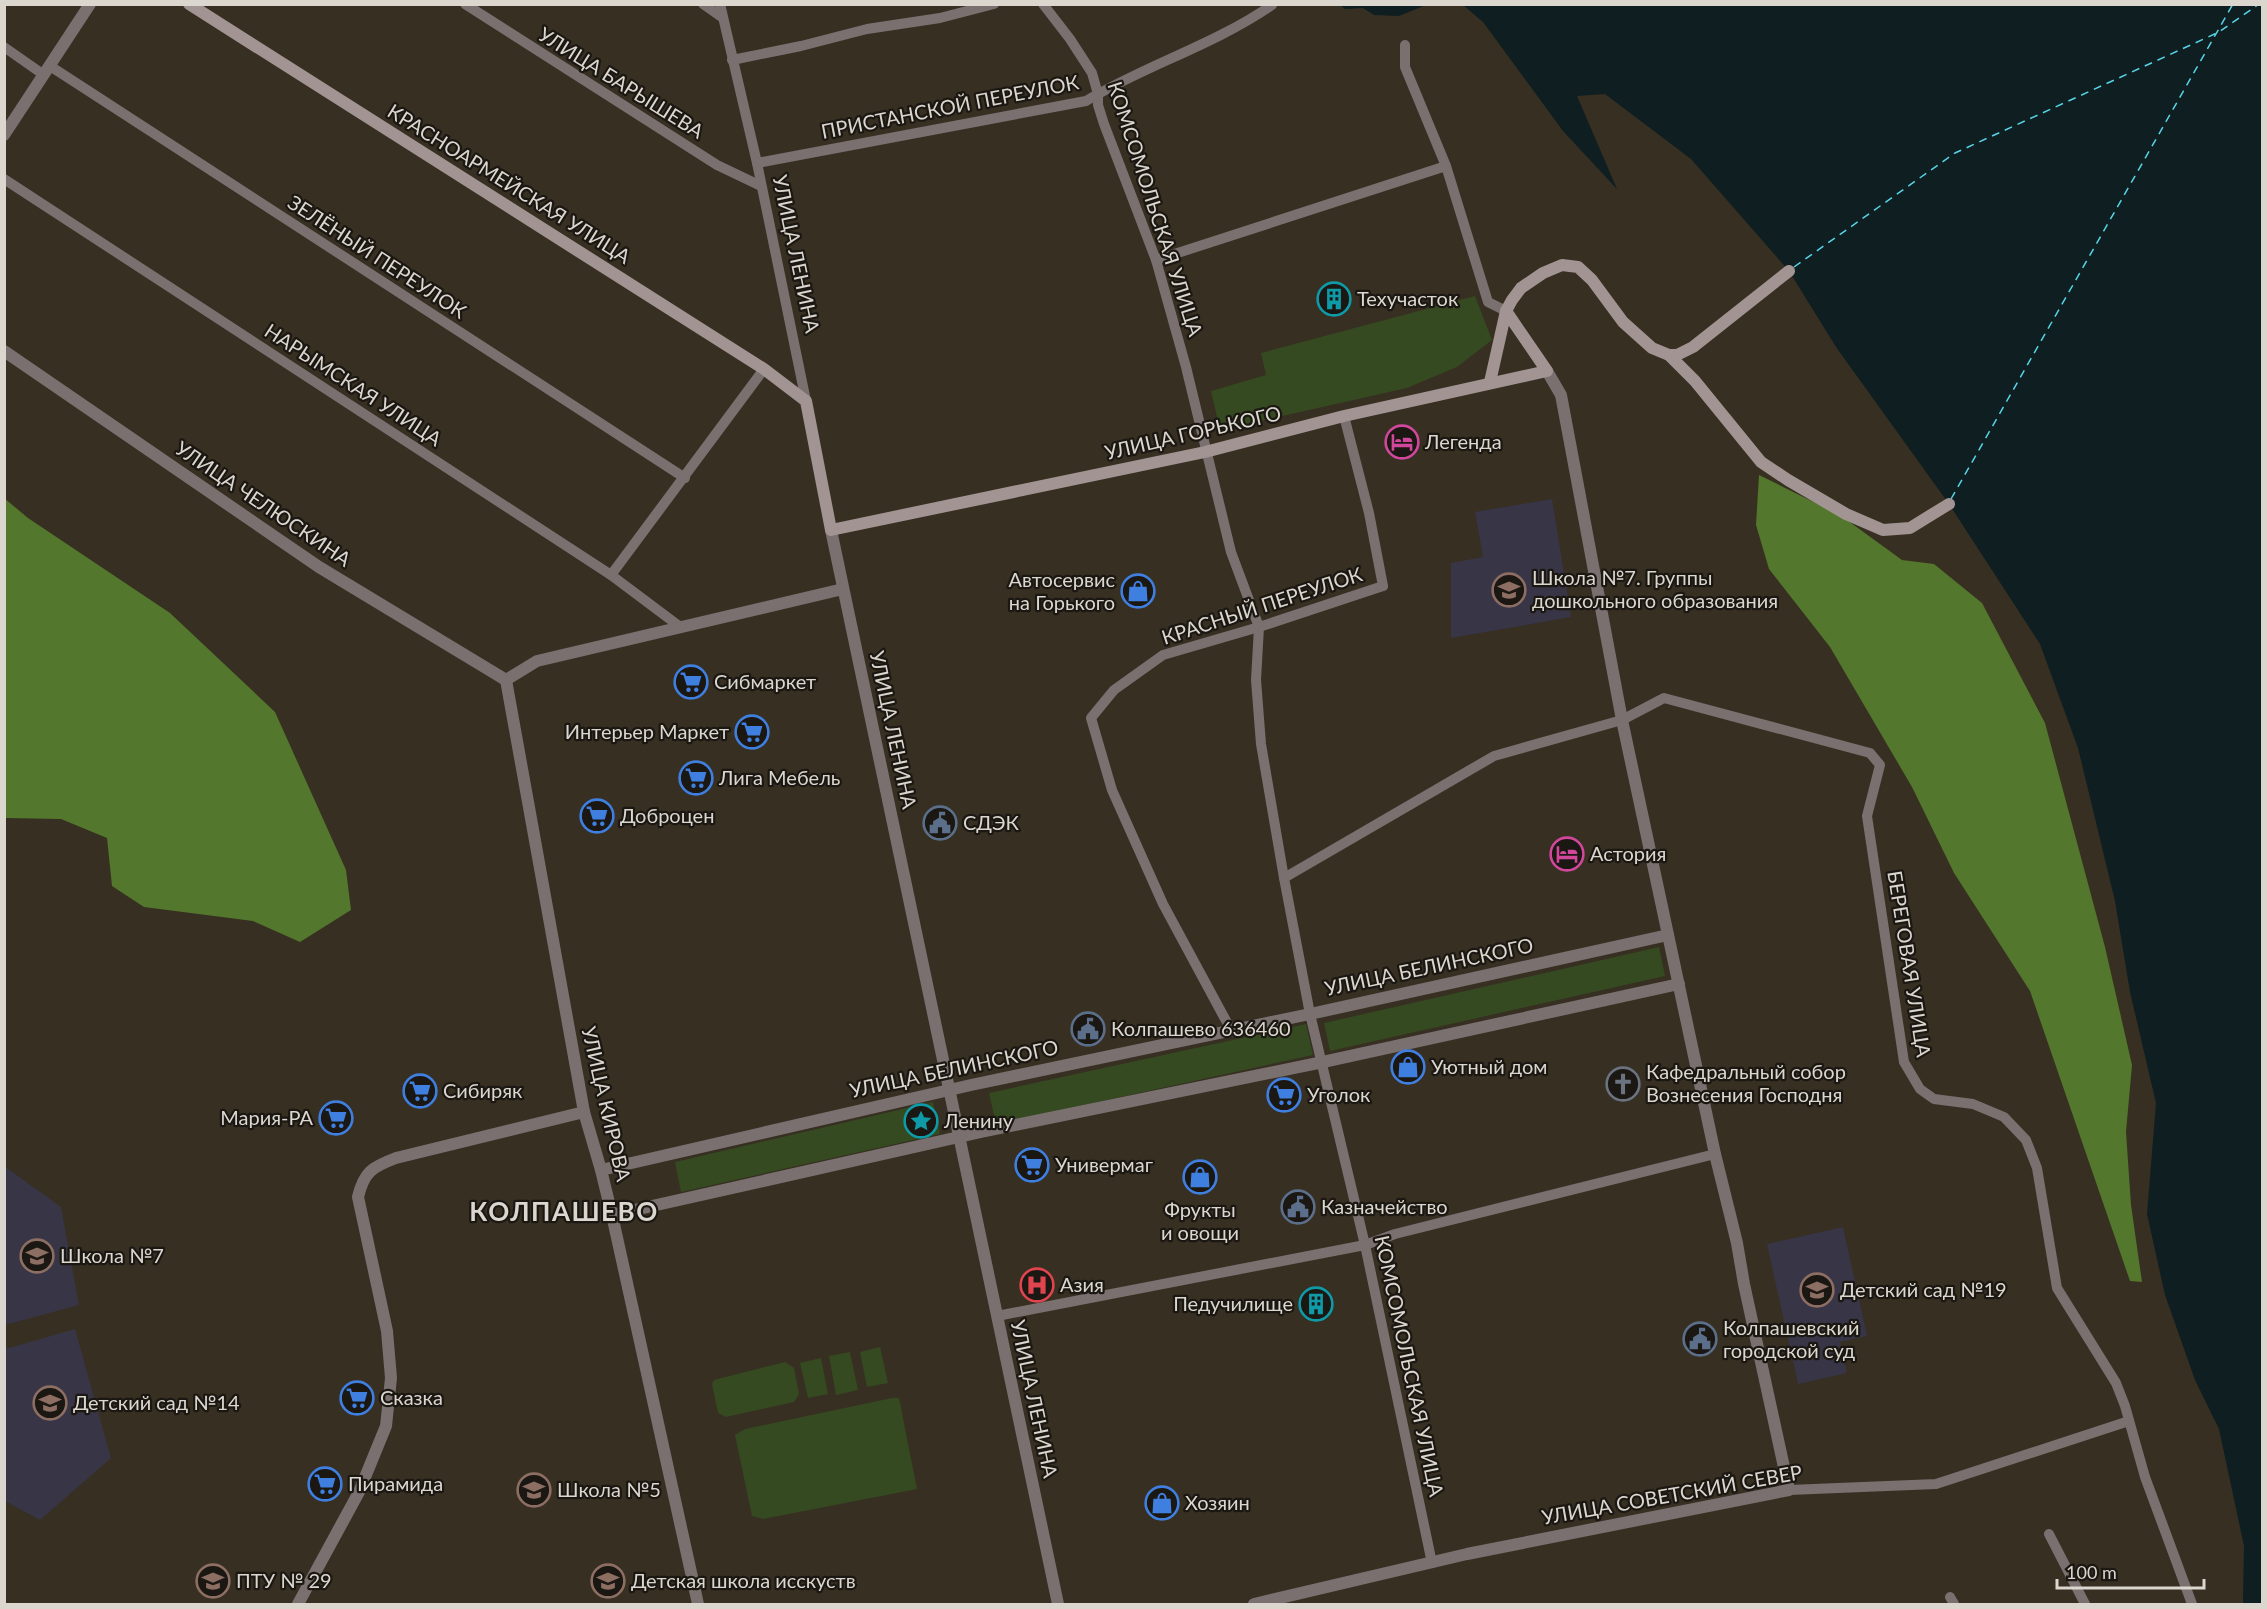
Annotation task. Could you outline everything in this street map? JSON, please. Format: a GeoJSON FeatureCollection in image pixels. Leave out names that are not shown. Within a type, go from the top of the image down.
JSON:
{"type":"FeatureCollection","features":[{"type":"Feature","properties":{"kind":"main road","name":"КРАСНОАРМЕЙСКАЯ УЛИЦА"},"geometry":{"type":"LineString","coordinates":[[189,4],[764,369],[806,401]]}},
{"type":"Feature","properties":{"kind":"main road"},"geometry":{"type":"LineString","coordinates":[[1490,382],[1506,311],[1521,288],[1543,273],[1562,265],[1578,267],[1592,280],[1623,322],[1652,348],[1669,355],[1677,355],[1693,346],[1789,271]]}},
{"type":"Feature","properties":{"kind":"main road"},"geometry":{"type":"LineString","coordinates":[[1506,311],[1547,371]]}},
{"type":"Feature","properties":{"kind":"main road"},"geometry":{"type":"LineString","coordinates":[[1669,355],[1695,381],[1761,462],[1846,514],[1883,530],[1910,528],[1949,504]]}},
{"type":"Feature","properties":{"kind":"main road","name":"УЛИЦА ГОРЬКОГО"},"geometry":{"type":"LineString","coordinates":[[831,530],[1205,452],[1344,416],[1547,371]]}},
{"type":"Feature","properties":{"kind":"main road","name":"УЛИЦА ЛЕНИНА"},"geometry":{"type":"LineString","coordinates":[[806,401],[831,530]]}},
{"type":"Feature","properties":{"kind":"street"},"geometry":{"type":"LineString","coordinates":[[4,135],[90,4]]}},
{"type":"Feature","properties":{"kind":"street","name":"УЛИЦА БАРЫШЕВА"},"geometry":{"type":"LineString","coordinates":[[465,4],[717,165],[761,186]]}},
{"type":"Feature","properties":{"kind":"street"},"geometry":{"type":"LineString","coordinates":[[703,4],[723,18]]}},
{"type":"Feature","properties":{"kind":"street","name":"УЛИЦА ЛЕНИНА"},"geometry":{"type":"LineString","coordinates":[[720,4],[757,164],[806,401]]}},
{"type":"Feature","properties":{"kind":"street"},"geometry":{"type":"LineString","coordinates":[[732,60],[867,29],[940,18],[994,4]]}},
{"type":"Feature","properties":{"kind":"street","name":"КОМСОМОЛЬСКАЯ УЛИЦА"},"geometry":{"type":"LineString","coordinates":[[1043,4],[1092,73],[1104,124],[1156,260],[1186,367],[1231,552],[1259,627],[1256,680],[1261,744],[1284,878],[1310,1014],[1365,1245],[1432,1563]]}},
{"type":"Feature","properties":{"kind":"street","name":"ПРИСТАНСКОЙ ПЕРЕУЛОК"},"geometry":{"type":"LineString","coordinates":[[757,164],[1086,101],[1118,82],[1218,37],[1272,5]]}},
{"type":"Feature","properties":{"kind":"street"},"geometry":{"type":"LineString","coordinates":[[1405,45],[1405,67],[1446,166],[1488,302],[1506,311]]}},
{"type":"Feature","properties":{"kind":"street","name":"ЗЕЛЁНЫЙ ПЕРЕУЛОК"},"geometry":{"type":"LineString","coordinates":[[4,47],[47,70],[685,478]]}},
{"type":"Feature","properties":{"kind":"street"},"geometry":{"type":"LineString","coordinates":[[1156,260],[1446,166]]}},
{"type":"Feature","properties":{"kind":"street","name":"НАРЫМСКАЯ УЛИЦА"},"geometry":{"type":"LineString","coordinates":[[4,179],[611,575],[679,626]]}},
{"type":"Feature","properties":{"kind":"street","name":"УЛИЦА ЧЕЛЮСКИНА"},"geometry":{"type":"LineString","coordinates":[[4,351],[319,567],[506,680]]}},
{"type":"Feature","properties":{"kind":"street"},"geometry":{"type":"LineString","coordinates":[[611,575],[764,369]]}},
{"type":"Feature","properties":{"kind":"street"},"geometry":{"type":"LineString","coordinates":[[1547,371],[1561,395],[1622,720],[1789,1490]]}},
{"type":"Feature","properties":{"kind":"street","name":"КРАСНЫЙ ПЕРЕУЛОК"},"geometry":{"type":"LineString","coordinates":[[1231,1030],[1163,904],[1116,800],[1091,718],[1114,690],[1163,655],[1259,627],[1383,586],[1369,513],[1344,416]]}},
{"type":"Feature","properties":{"kind":"street","name":"УЛИЦА ЛЕНИНА"},"geometry":{"type":"LineString","coordinates":[[831,530],[1058,1605]]}},
{"type":"Feature","properties":{"kind":"street"},"geometry":{"type":"LineString","coordinates":[[506,680],[537,660],[843,589]]}},
{"type":"Feature","properties":{"kind":"street","name":"УЛИЦА КИРОВА"},"geometry":{"type":"LineString","coordinates":[[506,680],[584,1112],[612,1215],[698,1605]]}},
{"type":"Feature","properties":{"kind":"street","name":"БЕРЕГОВАЯ УЛИЦА"},"geometry":{"type":"LineString","coordinates":[[1622,720],[1664,699],[1870,753],[1880,765],[1867,816],[1904,1062],[1920,1089],[1934,1099],[1973,1104],[2004,1117],[2026,1140],[2037,1168],[2057,1288],[2116,1383],[2145,1477],[2192,1605]]}},
{"type":"Feature","properties":{"kind":"street"},"geometry":{"type":"LineString","coordinates":[[1284,878],[1494,756],[1622,720]]}},
{"type":"Feature","properties":{"kind":"street","name":"УЛИЦА БЕЛИНСКОГО"},"geometry":{"type":"LineString","coordinates":[[601,1170],[949,1090],[1668,935]]}},
{"type":"Feature","properties":{"kind":"street"},"geometry":{"type":"LineString","coordinates":[[612,1215],[959,1137],[1323,1062],[1679,984]]}},
{"type":"Feature","properties":{"kind":"street"},"geometry":{"type":"LineString","coordinates":[[298,1605],[359,1492],[386,1426],[391,1378],[387,1331],[358,1197],[363,1179],[376,1166],[396,1158],[584,1112]]}},
{"type":"Feature","properties":{"kind":"street"},"geometry":{"type":"LineString","coordinates":[[997,1316],[1365,1245],[1395,1234],[1715,1154]]}},
{"type":"Feature","properties":{"kind":"street","name":"УЛИЦА СОВЕТСКИЙ СЕВЕР"},"geometry":{"type":"LineString","coordinates":[[1254,1605],[1432,1563],[1789,1490],[1936,1484],[2129,1421]]}},
{"type":"Feature","properties":{"kind":"street"},"geometry":{"type":"LineString","coordinates":[[2049,1534],[2085,1605]]}},
{"type":"Feature","properties":{"kind":"shaded area"},"geometry":{"type":"Polygon","coordinates":[[[1340,5],[1426,5],[1399,16],[1374,15],[1363,8],[1345,9],[1340,5]]]}},
{"type":"Feature","properties":{"kind":"shaded area"},"geometry":{"type":"Polygon","coordinates":[[[1463,5],[2262,5],[2262,1604],[2243,1604],[2244,1546],[2219,1429],[2195,1380],[2165,1295],[2147,1214],[2156,1103],[2130,992],[2115,901],[2078,748],[2040,644],[1949,504],[1836,347],[1789,271],[1691,159],[1605,94],[1577,96],[1617,189],[1563,131],[1483,22],[1463,5]]]}},
{"type":"Feature","properties":{"kind":"shaded area","name":"Школа №7. Группы дошкольного образования"},"geometry":{"type":"Polygon","coordinates":[[[1552,499],[1571,617],[1451,638],[1451,563],[1483,557],[1475,512],[1552,499]]]}},
{"type":"Feature","properties":{"kind":"shaded area","name":"Школа №7"},"geometry":{"type":"Polygon","coordinates":[[[4,1166],[61,1207],[79,1305],[5,1325],[4,1166]]]}},
{"type":"Feature","properties":{"kind":"shaded area","name":"Детский сад №19"},"geometry":{"type":"Polygon","coordinates":[[[1843,1227],[1867,1336],[1840,1342],[1847,1373],[1798,1384],[1767,1244],[1843,1227]]]}},
{"type":"Feature","properties":{"kind":"shaded area","name":"Детский сад №14"},"geometry":{"type":"Polygon","coordinates":[[[75,1329],[111,1458],[40,1520],[5,1501],[5,1347],[9,1348],[75,1329]]]}},
{"type":"Feature","properties":{"kind":"green space"},"geometry":{"type":"Polygon","coordinates":[[[1475,296],[1492,340],[1457,367],[1407,388],[1220,430],[1211,391],[1266,375],[1261,353],[1475,296]]]}},
{"type":"Feature","properties":{"kind":"green space"},"geometry":{"type":"Polygon","coordinates":[[[1759,475],[1840,515],[1902,560],[1934,564],[1982,603],[2045,723],[2105,947],[2132,1065],[2126,1132],[2131,1205],[2142,1282],[2130,1281],[2030,991],[1954,873],[1912,787],[1830,647],[1769,569],[1756,525],[1759,475]]]}},
{"type":"Feature","properties":{"kind":"green space"},"geometry":{"type":"Polygon","coordinates":[[[4,498],[28,518],[170,613],[275,712],[346,870],[351,910],[300,942],[253,921],[144,907],[112,886],[107,838],[61,819],[5,818],[4,498]]]}},
{"type":"Feature","properties":{"kind":"green space"},"geometry":{"type":"Polygon","coordinates":[[[1659,947],[1665,976],[1330,1051],[1324,1023],[1659,947]]]}},
{"type":"Feature","properties":{"kind":"green space"},"geometry":{"type":"Polygon","coordinates":[[[1306,1024],[1313,1055],[996,1124],[989,1093],[1306,1024]]]}},
{"type":"Feature","properties":{"kind":"green space"},"geometry":{"type":"Polygon","coordinates":[[[933,1102],[940,1134],[681,1192],[675,1162],[933,1102]]]}},
{"type":"Feature","properties":{"kind":"green space"},"geometry":{"type":"Polygon","coordinates":[[[880,1347],[888,1383],[867,1387],[860,1352],[880,1347]]]}},
{"type":"Feature","properties":{"kind":"green space"},"geometry":{"type":"Polygon","coordinates":[[[850,1352],[858,1390],[836,1395],[829,1356],[850,1352]]]}},
{"type":"Feature","properties":{"kind":"green space"},"geometry":{"type":"Polygon","coordinates":[[[821,1358],[828,1394],[808,1398],[800,1363],[821,1358]]]}},
{"type":"Feature","properties":{"kind":"green space"},"geometry":{"type":"Polygon","coordinates":[[[785,1362],[794,1368],[799,1394],[794,1402],[726,1417],[718,1413],[712,1384],[714,1380],[785,1362]]]}},
{"type":"Feature","properties":{"kind":"green space"},"geometry":{"type":"Polygon","coordinates":[[[899,1398],[917,1489],[763,1519],[752,1516],[735,1435],[745,1429],[899,1398]]]}},
{"type":"Feature","properties":{"kind":"ferry route"},"geometry":{"type":"LineString","coordinates":[[1951,499],[2233,4]]}},
{"type":"Feature","properties":{"kind":"ferry route"},"geometry":{"type":"LineString","coordinates":[[1794,267],[1955,153],[2219,32],[2259,4]]}},
{"type":"Feature","properties":{"kind":"place","name":"Техучасток"},"geometry":{"type":"Point","coordinates":[1334,299]}},
{"type":"Feature","properties":{"kind":"place","name":"Легенда"},"geometry":{"type":"Point","coordinates":[1402,442]}},
{"type":"Feature","properties":{"kind":"place","name":"Школа №7. Группы дошкольного образования"},"geometry":{"type":"Point","coordinates":[1509,590]}},
{"type":"Feature","properties":{"kind":"place","name":"Автосервис на Горького"},"geometry":{"type":"Point","coordinates":[1138,591]}},
{"type":"Feature","properties":{"kind":"place","name":"Сибмаркет"},"geometry":{"type":"Point","coordinates":[691,682]}},
{"type":"Feature","properties":{"kind":"place","name":"Интерьер Маркет"},"geometry":{"type":"Point","coordinates":[752,732]}},
{"type":"Feature","properties":{"kind":"place","name":"Лига Мебель"},"geometry":{"type":"Point","coordinates":[696,778]}},
{"type":"Feature","properties":{"kind":"place","name":"Доброцен"},"geometry":{"type":"Point","coordinates":[597,816]}},
{"type":"Feature","properties":{"kind":"place","name":"СДЭК"},"geometry":{"type":"Point","coordinates":[940,823]}},
{"type":"Feature","properties":{"kind":"place","name":"Астория"},"geometry":{"type":"Point","coordinates":[1567,854]}},
{"type":"Feature","properties":{"kind":"place","name":"Колпашево 636460"},"geometry":{"type":"Point","coordinates":[1088,1029]}},
{"type":"Feature","properties":{"kind":"place","name":"Уютный дом"},"geometry":{"type":"Point","coordinates":[1408,1067]}},
{"type":"Feature","properties":{"kind":"place","name":"Кафедральный собор Вознесения Господня"},"geometry":{"type":"Point","coordinates":[1623,1084]}},
{"type":"Feature","properties":{"kind":"place","name":"Сибиряк"},"geometry":{"type":"Point","coordinates":[420,1091]}},
{"type":"Feature","properties":{"kind":"place","name":"Уголок"},"geometry":{"type":"Point","coordinates":[1284,1095]}},
{"type":"Feature","properties":{"kind":"place","name":"Мария-РА"},"geometry":{"type":"Point","coordinates":[336,1118]}},
{"type":"Feature","properties":{"kind":"place","name":"Ленину"},"geometry":{"type":"Point","coordinates":[921,1121]}},
{"type":"Feature","properties":{"kind":"place","name":"Универмаг"},"geometry":{"type":"Point","coordinates":[1032,1165]}},
{"type":"Feature","properties":{"kind":"place","name":"Фрукты и овощи"},"geometry":{"type":"Point","coordinates":[1200,1177]}},
{"type":"Feature","properties":{"kind":"place","name":"Казначейство"},"geometry":{"type":"Point","coordinates":[1298,1207]}},
{"type":"Feature","properties":{"kind":"place","name":"Школа №7"},"geometry":{"type":"Point","coordinates":[37,1256]}},
{"type":"Feature","properties":{"kind":"place","name":"Азия"},"geometry":{"type":"Point","coordinates":[1037,1285]}},
{"type":"Feature","properties":{"kind":"place","name":"Детский сад №19"},"geometry":{"type":"Point","coordinates":[1817,1290]}},
{"type":"Feature","properties":{"kind":"place","name":"Педучилище"},"geometry":{"type":"Point","coordinates":[1316,1304]}},
{"type":"Feature","properties":{"kind":"place","name":"Колпашевский городской суд"},"geometry":{"type":"Point","coordinates":[1700,1339]}},
{"type":"Feature","properties":{"kind":"place","name":"Сказка"},"geometry":{"type":"Point","coordinates":[357,1398]}},
{"type":"Feature","properties":{"kind":"place","name":"Детский сад №14"},"geometry":{"type":"Point","coordinates":[50,1403]}},
{"type":"Feature","properties":{"kind":"place","name":"Пирамида"},"geometry":{"type":"Point","coordinates":[325,1484]}},
{"type":"Feature","properties":{"kind":"place","name":"Школа №5"},"geometry":{"type":"Point","coordinates":[534,1490]}},
{"type":"Feature","properties":{"kind":"place","name":"Хозяин"},"geometry":{"type":"Point","coordinates":[1162,1503]}},
{"type":"Feature","properties":{"kind":"place","name":"ПТУ № 29"},"geometry":{"type":"Point","coordinates":[213,1581]}},
{"type":"Feature","properties":{"kind":"place","name":"Детская школа исскуств"},"geometry":{"type":"Point","coordinates":[608,1581]}},
{"type":"Feature","properties":{"kind":"district","name":"КОЛПАШЕВО"},"geometry":{"type":"Point","coordinates":[564,1212]}}]}
